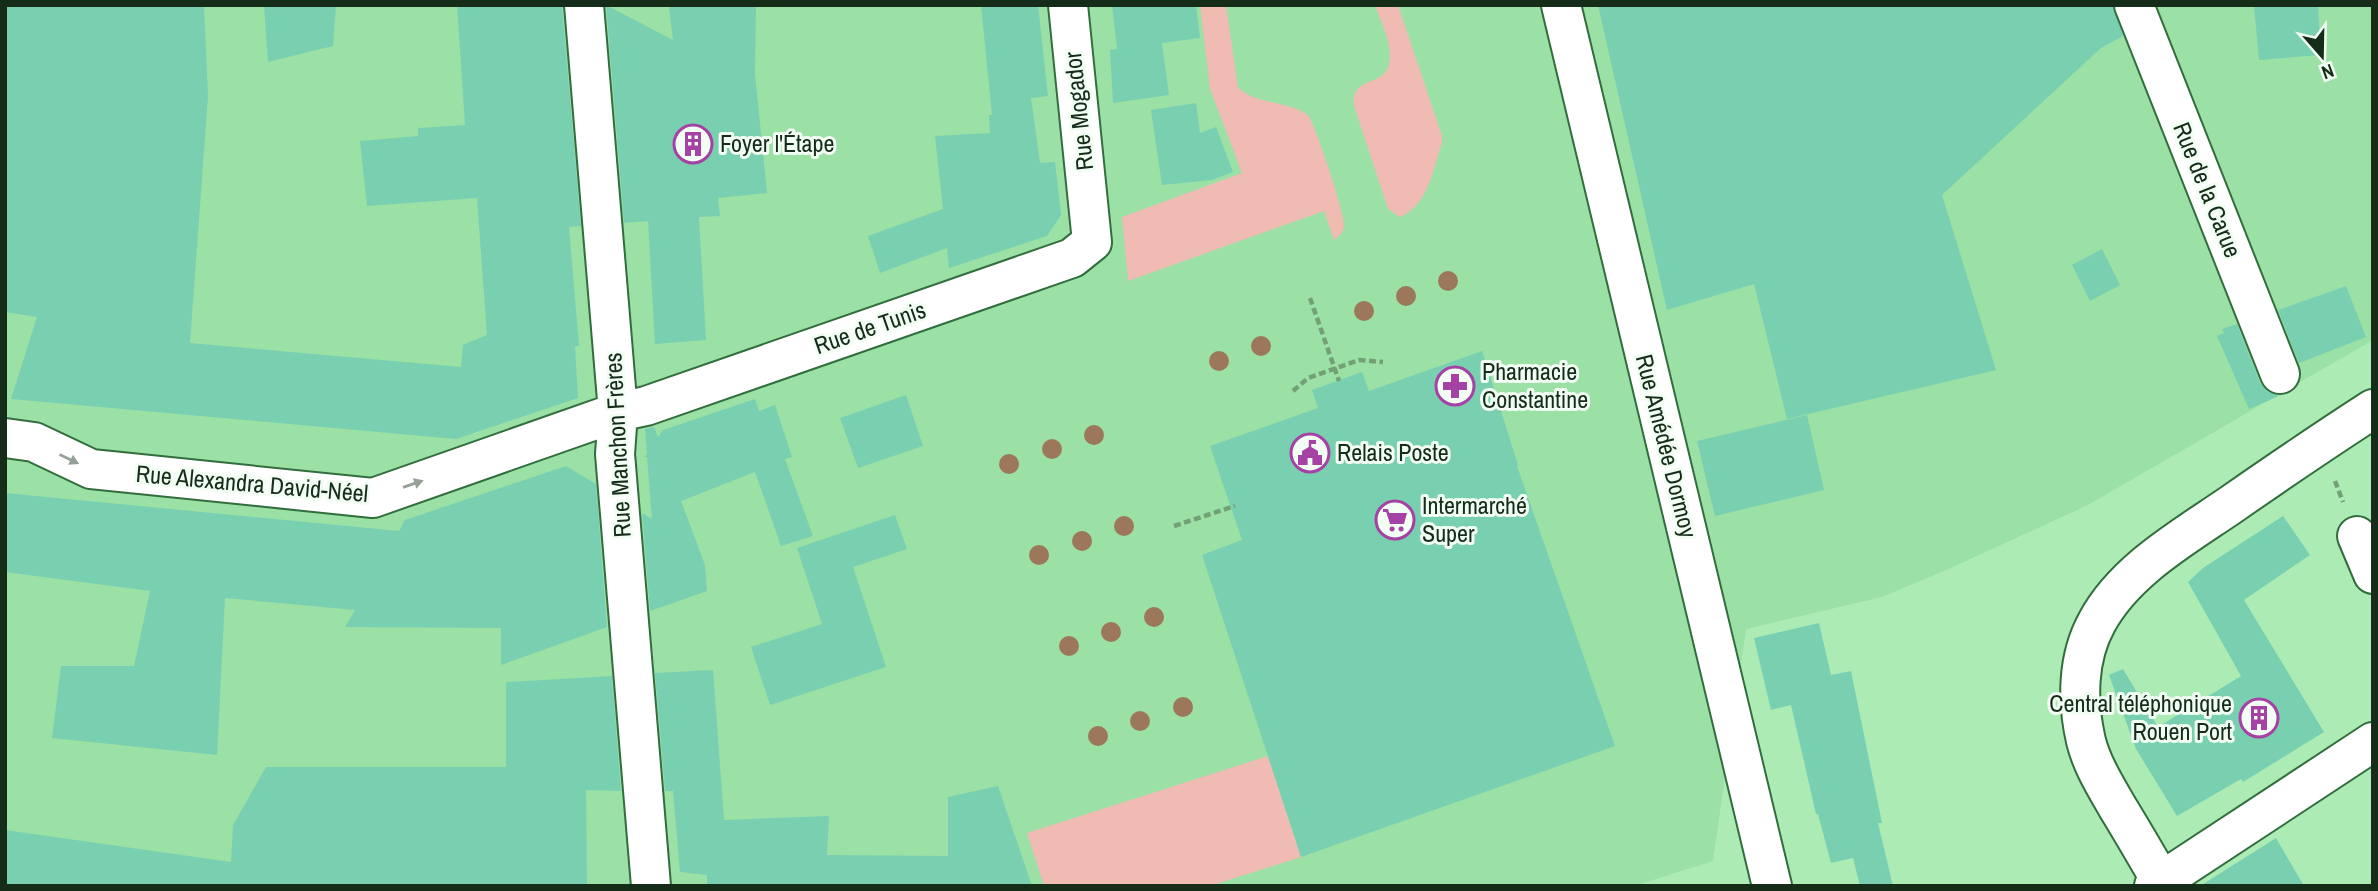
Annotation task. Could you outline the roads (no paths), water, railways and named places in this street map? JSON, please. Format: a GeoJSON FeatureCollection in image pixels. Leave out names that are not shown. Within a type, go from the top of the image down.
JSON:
{"type":"FeatureCollection","features":[{"type":"Feature","properties":{"kind":"street","name":"Rue Manchon Frères"},"geometry":{"type":"LineString","coordinates":[[584,5],[618,412],[615,454],[651,886]]}},
{"type":"Feature","properties":{"kind":"street","name":"Rue Mogador"},"geometry":{"type":"LineString","coordinates":[[1068,5],[1090,216]]}},
{"type":"Feature","properties":{"kind":"street","name":"Rue Amédée Dormoy"},"geometry":{"type":"LineString","coordinates":[[1560,5],[1772,886]]}},
{"type":"Feature","properties":{"kind":"street","name":"Rue de la Carue"},"geometry":{"type":"LineString","coordinates":[[2134,5],[2280,374]]}},
{"type":"Feature","properties":{"kind":"street","name":"Rue de Tunis"},"geometry":{"type":"LineString","coordinates":[[618,412],[646,406],[1072,258],[1092,242],[1090,216]]}},
{"type":"Feature","properties":{"kind":"street"},"geometry":{"type":"LineString","coordinates":[[2373,409],[2145,566],[2111,601],[2088,641],[2080,689],[2081,714],[2087,744],[2102,781],[2160,884],[2373,742]]}},
{"type":"Feature","properties":{"kind":"street","name":"Rue Alexandra David-Néel"},"geometry":{"type":"LineString","coordinates":[[5,438],[34,442],[91,469],[373,498],[618,412]]}},
{"type":"Feature","properties":{"kind":"street"},"geometry":{"type":"LineString","coordinates":[[2351,520],[2373,573]]}},
{"type":"Feature","properties":{"kind":"place","name":"Foyer l'Étape"},"geometry":{"type":"Point","coordinates":[693,144]}},
{"type":"Feature","properties":{"kind":"place","name":"Pharmacie Constantine"},"geometry":{"type":"Point","coordinates":[1455,386]}},
{"type":"Feature","properties":{"kind":"place","name":"Relais Poste"},"geometry":{"type":"Point","coordinates":[1310,453]}},
{"type":"Feature","properties":{"kind":"place","name":"Intermarché Super"},"geometry":{"type":"Point","coordinates":[1395,520]}},
{"type":"Feature","properties":{"kind":"place","name":"Central téléphonique Rouen Port"},"geometry":{"type":"Point","coordinates":[2259,718]}}]}
